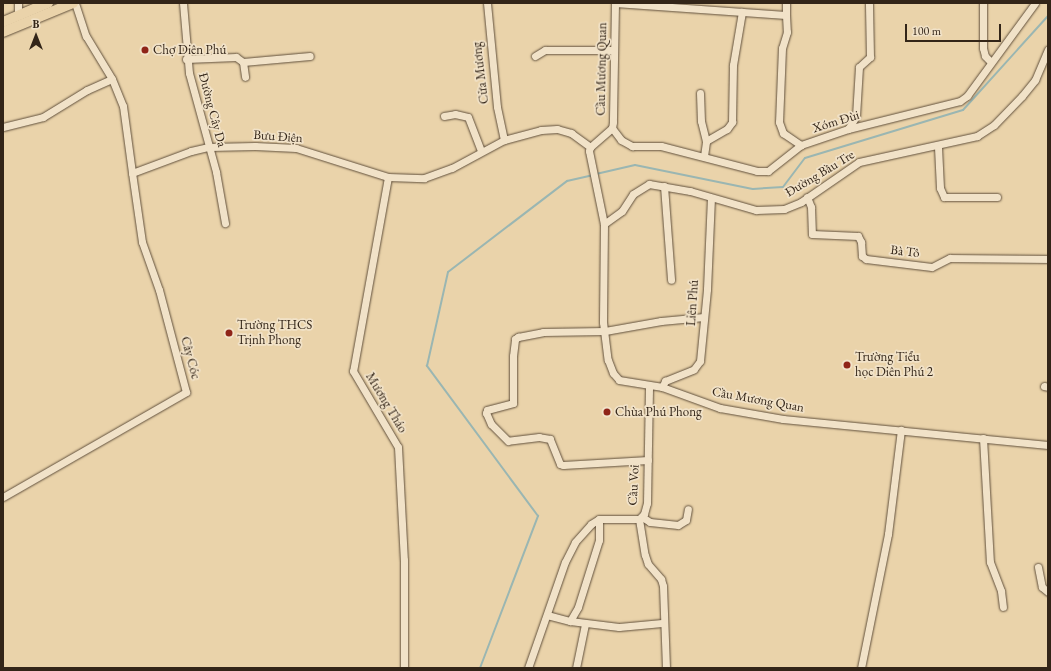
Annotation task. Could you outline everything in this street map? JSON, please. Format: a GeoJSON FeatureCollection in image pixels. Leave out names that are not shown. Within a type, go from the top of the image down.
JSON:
{"type":"FeatureCollection","features":[{"type":"Feature","properties":{"kind":"highway"},"geometry":{"type":"LineString","coordinates":[[3,22],[48,3]]}},
{"type":"Feature","properties":{"kind":"highway"},"geometry":{"type":"LineString","coordinates":[[3,32],[74,3]]}},
{"type":"Feature","properties":{"kind":"street"},"geometry":{"type":"LineString","coordinates":[[18,3],[18,15]]}},
{"type":"Feature","properties":{"kind":"street"},"geometry":{"type":"LineString","coordinates":[[74,3],[86,36],[112,79],[122,106],[132,173]]}},
{"type":"Feature","properties":{"kind":"street","name":"Đường Cây Da"},"geometry":{"type":"LineString","coordinates":[[183,3],[186,59],[198,114],[209,148],[225,223]]}},
{"type":"Feature","properties":{"kind":"street","name":"Cửa Mương"},"geometry":{"type":"LineString","coordinates":[[487,3],[497,107],[504,140]]}},
{"type":"Feature","properties":{"kind":"street"},"geometry":{"type":"LineString","coordinates":[[616,3],[786,15]]}},
{"type":"Feature","properties":{"kind":"street","name":"Cầu Mương Quan"},"geometry":{"type":"LineString","coordinates":[[616,3],[614,50],[615,98],[612,128],[590,146],[594,180],[604,224],[601,297],[608,360],[613,373],[619,380],[662,387],[733,410],[783,419],[1048,445]]}},
{"type":"Feature","properties":{"kind":"street"},"geometry":{"type":"LineString","coordinates":[[786,3],[787,32],[782,48],[779,122],[783,133],[801,145]]}},
{"type":"Feature","properties":{"kind":"street"},"geometry":{"type":"LineString","coordinates":[[848,130],[856,116],[859,67],[870,57],[869,3]]}},
{"type":"Feature","properties":{"kind":"street"},"geometry":{"type":"LineString","coordinates":[[983,3],[983,48],[985,56],[991,62]]}},
{"type":"Feature","properties":{"kind":"street","name":"Xóm Đùi"},"geometry":{"type":"LineString","coordinates":[[612,128],[621,140],[632,146],[655,145],[704,156],[763,172],[775,167],[801,145],[848,130],[960,101],[967,96],[1035,3]]}},
{"type":"Feature","properties":{"kind":"street"},"geometry":{"type":"LineString","coordinates":[[706,141],[727,128],[732,122],[733,65],[742,12]]}},
{"type":"Feature","properties":{"kind":"street"},"geometry":{"type":"LineString","coordinates":[[534,56],[545,50],[614,50]]}},
{"type":"Feature","properties":{"kind":"street","name":"Đường Bầu Tre"},"geometry":{"type":"LineString","coordinates":[[604,224],[622,211],[633,194],[644,185],[664,186],[756,210],[784,209],[807,197],[859,162],[938,147],[977,136],[994,125],[1035,80],[1048,50]]}},
{"type":"Feature","properties":{"kind":"street"},"geometry":{"type":"LineString","coordinates":[[186,59],[231,57],[243,62],[310,56]]}},
{"type":"Feature","properties":{"kind":"street"},"geometry":{"type":"LineString","coordinates":[[243,62],[245,77]]}},
{"type":"Feature","properties":{"kind":"street"},"geometry":{"type":"LineString","coordinates":[[3,127],[48,115],[86,90],[112,79]]}},
{"type":"Feature","properties":{"kind":"street"},"geometry":{"type":"LineString","coordinates":[[700,93],[701,121],[706,141],[704,156]]}},
{"type":"Feature","properties":{"kind":"street"},"geometry":{"type":"LineString","coordinates":[[444,116],[455,114],[468,116],[481,151]]}},
{"type":"Feature","properties":{"kind":"street","name":"Bưu Điện"},"geometry":{"type":"LineString","coordinates":[[132,173],[191,151],[209,148],[296,148],[388,177],[412,179],[434,175],[504,140],[540,130],[557,129],[571,133],[590,146]]}},
{"type":"Feature","properties":{"kind":"street"},"geometry":{"type":"LineString","coordinates":[[938,147],[940,188],[944,197],[997,197]]}},
{"type":"Feature","properties":{"kind":"street","name":"Cây Cóc"},"geometry":{"type":"LineString","coordinates":[[3,497],[186,392],[159,290],[142,242],[132,173]]}},
{"type":"Feature","properties":{"kind":"street","name":"Mương Tháo"},"geometry":{"type":"LineString","coordinates":[[388,177],[353,371],[398,447],[405,574],[404,668]]}},
{"type":"Feature","properties":{"kind":"street"},"geometry":{"type":"LineString","coordinates":[[664,186],[671,280]]}},
{"type":"Feature","properties":{"kind":"street","name":"Bà Tô"},"geometry":{"type":"LineString","coordinates":[[807,197],[811,207],[812,234],[858,236],[861,242],[862,256],[866,259],[932,267],[938,266],[950,258],[1048,259]]}},
{"type":"Feature","properties":{"kind":"street","name":"Liên Phú"},"geometry":{"type":"LineString","coordinates":[[662,387],[665,381],[694,369],[700,361],[711,198]]}},
{"type":"Feature","properties":{"kind":"street"},"geometry":{"type":"LineString","coordinates":[[648,460],[563,465],[560,464],[550,439],[539,437],[508,441],[495,429],[486,413],[491,408],[513,403],[515,339],[543,332],[605,331],[661,321],[704,317]]}},
{"type":"Feature","properties":{"kind":"street","name":"Cầu Voi"},"geometry":{"type":"LineString","coordinates":[[599,520],[641,518],[647,503],[649,386]]}},
{"type":"Feature","properties":{"kind":"street"},"geometry":{"type":"LineString","coordinates":[[861,668],[888,534],[901,430]]}},
{"type":"Feature","properties":{"kind":"street"},"geometry":{"type":"LineString","coordinates":[[983,438],[990,562],[1001,591],[1003,607]]}},
{"type":"Feature","properties":{"kind":"street"},"geometry":{"type":"LineString","coordinates":[[641,518],[650,522],[678,525],[686,520],[688,509]]}},
{"type":"Feature","properties":{"kind":"street"},"geometry":{"type":"LineString","coordinates":[[641,518],[645,555],[648,564],[661,579],[665,609],[662,622],[666,668]]}},
{"type":"Feature","properties":{"kind":"street"},"geometry":{"type":"LineString","coordinates":[[528,668],[569,552],[583,531],[599,520]]}},
{"type":"Feature","properties":{"kind":"street"},"geometry":{"type":"LineString","coordinates":[[570,621],[578,607],[600,540],[599,520]]}},
{"type":"Feature","properties":{"kind":"street"},"geometry":{"type":"LineString","coordinates":[[1038,567],[1042,587],[1048,592]]}},
{"type":"Feature","properties":{"kind":"street"},"geometry":{"type":"LineString","coordinates":[[547,615],[585,624],[619,627],[662,622]]}},
{"type":"Feature","properties":{"kind":"street"},"geometry":{"type":"LineString","coordinates":[[576,668],[585,624]]}},
{"type":"Feature","properties":{"kind":"waterway"},"geometry":{"type":"LineString","coordinates":[[596,174],[635,165],[753,189],[783,187],[805,158],[963,110],[1048,16]]}},
{"type":"Feature","properties":{"kind":"waterway"},"geometry":{"type":"LineString","coordinates":[[480,668],[538,516],[427,366],[448,272],[567,181],[592,175]]}},
{"type":"Feature","properties":{"kind":"place","name":"Chợ Diên Phú"},"geometry":{"type":"Point","coordinates":[145,50]}},
{"type":"Feature","properties":{"kind":"place","name":"Trường THCS Trịnh Phong"},"geometry":{"type":"Point","coordinates":[229,333]}},
{"type":"Feature","properties":{"kind":"place","name":"Trường Tiểu học Diên Phú 2"},"geometry":{"type":"Point","coordinates":[847,365]}},
{"type":"Feature","properties":{"kind":"place","name":"Chùa Phú Phong"},"geometry":{"type":"Point","coordinates":[607,412]}}]}
